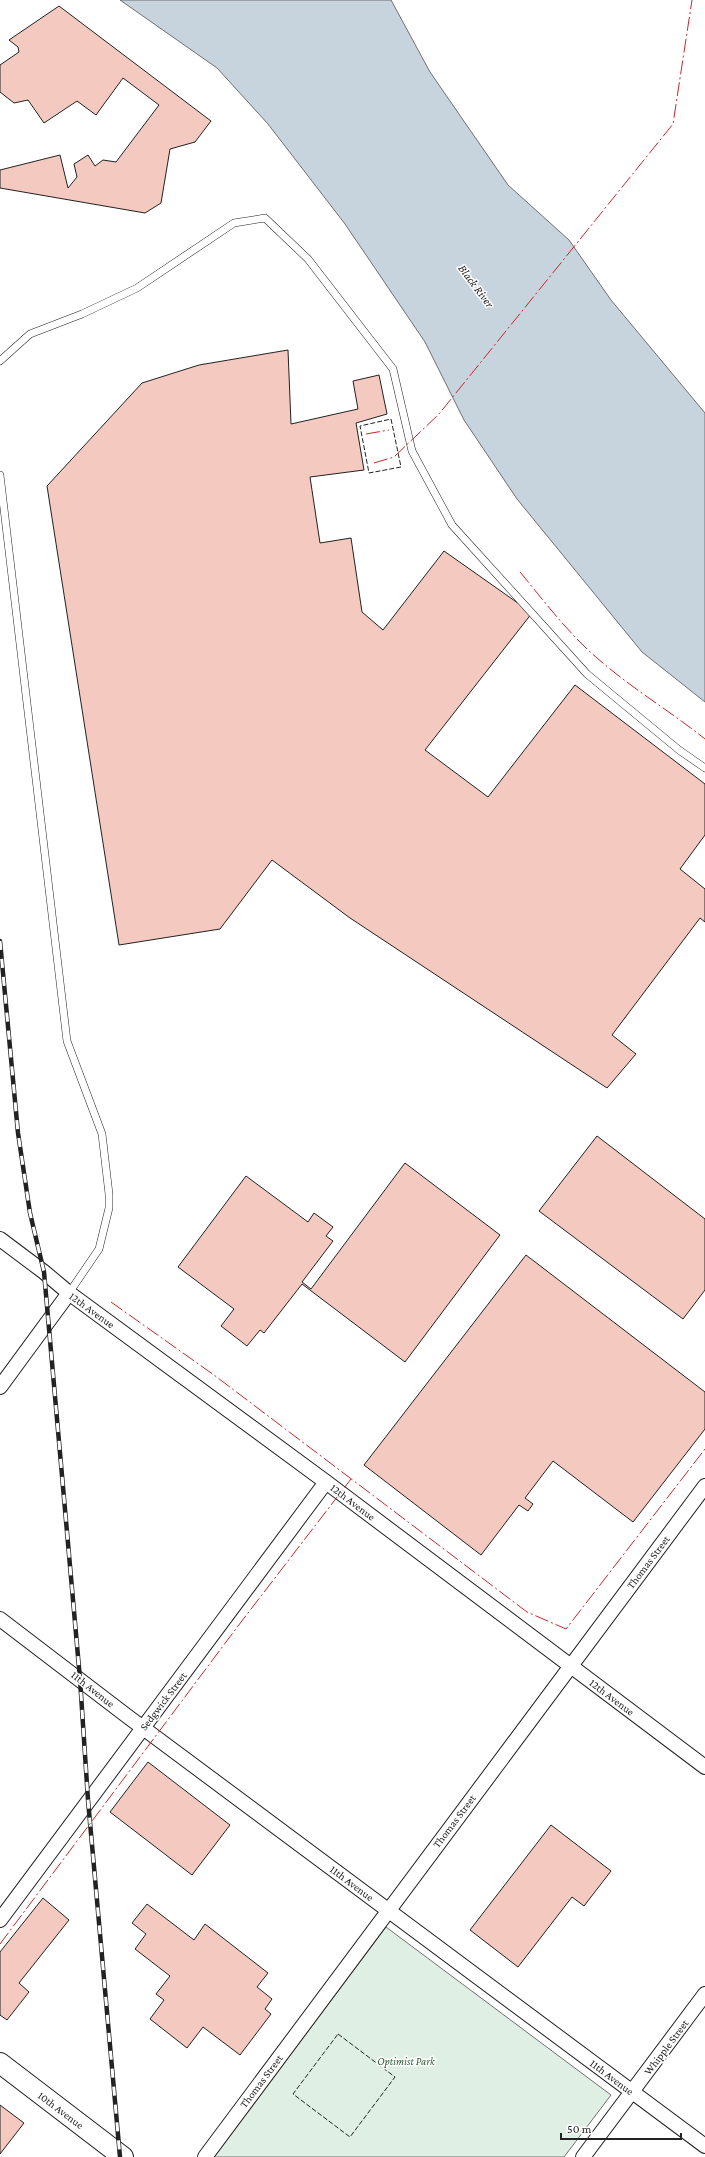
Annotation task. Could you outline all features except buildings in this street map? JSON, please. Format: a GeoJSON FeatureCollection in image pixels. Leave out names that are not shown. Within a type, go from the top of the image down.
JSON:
{"type":"FeatureCollection","features":[{"type":"Feature","properties":{"kind":"street","name":"12th Avenue"},"geometry":{"type":"LineString","coordinates":[[0,1239],[69,1293],[326,1482],[705,1767]]}},
{"type":"Feature","properties":{"kind":"street"},"geometry":{"type":"LineString","coordinates":[[0,1387],[69,1293]]}},
{"type":"Feature","properties":{"kind":"street","name":"Sedgwick Street"},"geometry":{"type":"LineString","coordinates":[[0,1920],[326,1482]]}},
{"type":"Feature","properties":{"kind":"street","name":"Thomas Street"},"geometry":{"type":"LineString","coordinates":[[205,2157],[705,1486]]}},
{"type":"Feature","properties":{"kind":"street","name":"11th Avenue"},"geometry":{"type":"LineString","coordinates":[[0,1619],[705,2146]]}},
{"type":"Feature","properties":{"kind":"street","name":"Whipple Street"},"geometry":{"type":"LineString","coordinates":[[583,2157],[705,1994]]}},
{"type":"Feature","properties":{"kind":"street","name":"10th Avenue"},"geometry":{"type":"LineString","coordinates":[[0,2063],[123,2157]]}},
{"type":"Feature","properties":{"kind":"lane"},"geometry":{"type":"LineString","coordinates":[[0,361],[30,334],[82,314],[137,288],[234,223],[265,218],[308,259],[393,369],[412,451],[452,525],[586,674],[679,750],[705,768]]}},
{"type":"Feature","properties":{"kind":"lane"},"geometry":{"type":"LineString","coordinates":[[0,475],[67,1041],[102,1134],[109,1194],[109,1208],[99,1249],[69,1293]]}},
{"type":"Feature","properties":{"kind":"green space","name":"Optimist Park"},"geometry":{"type":"Polygon","coordinates":[[[386,1927],[611,2095],[564,2157],[214,2157],[386,1927]]]}},
{"type":"Feature","properties":{"kind":"water","name":"Black River"},"geometry":{"type":"Polygon","coordinates":[[[120,0],[391,0],[430,72],[508,185],[569,240],[611,300],[705,413],[705,702],[642,652],[517,499],[464,420],[425,342],[345,224],[268,124],[217,68],[120,0]]]}},
{"type":"Feature","properties":{"kind":"railway"},"geometry":{"type":"LineString","coordinates":[[0,941],[18,1133],[30,1213],[44,1272],[80,1679],[88,1800],[120,2157]]}},
{"type":"Feature","properties":{"kind":"fence"},"geometry":{"type":"LineString","coordinates":[[391,419],[401,467],[369,473],[360,426],[391,419]]}},
{"type":"Feature","properties":{"kind":"fence"},"geometry":{"type":"LineString","coordinates":[[338,2034],[395,2077],[350,2137],[293,2094],[338,2034]]}},
{"type":"Feature","properties":{"kind":"power"},"geometry":{"type":"LineString","coordinates":[[374,463],[394,457],[439,414],[673,124],[692,0]]}},
{"type":"Feature","properties":{"kind":"power"},"geometry":{"type":"LineString","coordinates":[[366,434],[389,430]]}},
{"type":"Feature","properties":{"kind":"power"},"geometry":{"type":"LineString","coordinates":[[520,572],[566,627],[597,658],[705,739]]}},
{"type":"Feature","properties":{"kind":"power"},"geometry":{"type":"LineString","coordinates":[[111,1302],[214,1375],[527,1612],[566,1629],[705,1449]]}},
{"type":"Feature","properties":{"kind":"power"},"geometry":{"type":"LineString","coordinates":[[0,1944],[238,1626],[351,1479]]}}]}
